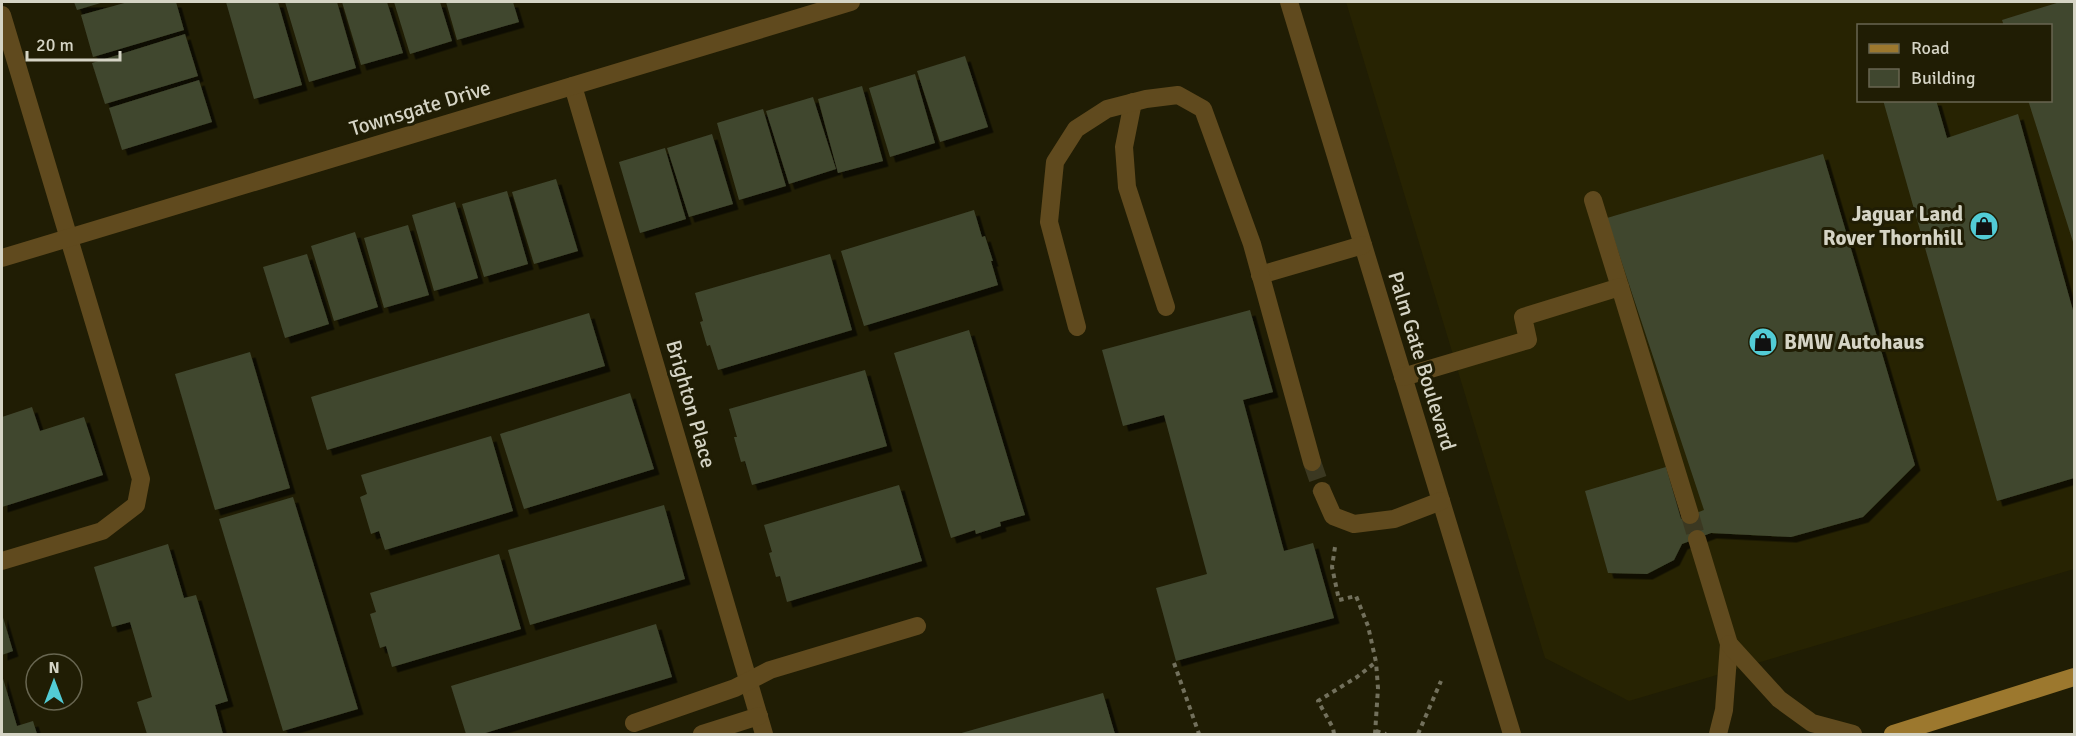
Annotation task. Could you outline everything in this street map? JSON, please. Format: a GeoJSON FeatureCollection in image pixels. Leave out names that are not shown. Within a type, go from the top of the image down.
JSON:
{"type":"FeatureCollection","features":[{"type":"Feature","properties":{"kind":"main road"},"geometry":{"type":"LineString","coordinates":[[1893,735],[2074,676]]}},
{"type":"Feature","properties":{"kind":"street","name":"Townsgate Drive"},"geometry":{"type":"LineString","coordinates":[[2,258],[851,2]]}},
{"type":"Feature","properties":{"kind":"street","name":"Palm Gate Boulevard"},"geometry":{"type":"LineString","coordinates":[[1289,2],[1512,735]]}},
{"type":"Feature","properties":{"kind":"street"},"geometry":{"type":"LineString","coordinates":[[2,15],[141,478],[135,505],[102,531],[2,561]]}},
{"type":"Feature","properties":{"kind":"street","name":"Brighton Place"},"geometry":{"type":"LineString","coordinates":[[573,86],[764,735]]}},
{"type":"Feature","properties":{"kind":"street"},"geometry":{"type":"LineString","coordinates":[[1077,327],[1050,222],[1055,162],[1076,129],[1107,109],[1133,102],[1178,95],[1203,109],[1252,244],[1312,462]]}},
{"type":"Feature","properties":{"kind":"street"},"geometry":{"type":"LineString","coordinates":[[1133,102],[1124,147],[1127,187],[1166,307]]}},
{"type":"Feature","properties":{"kind":"street"},"geometry":{"type":"LineString","coordinates":[[1593,200],[1689,515]]}},
{"type":"Feature","properties":{"kind":"street"},"geometry":{"type":"LineString","coordinates":[[1260,275],[1363,245]]}},
{"type":"Feature","properties":{"kind":"street"},"geometry":{"type":"LineString","coordinates":[[1403,377],[1528,340],[1522,317],[1620,287]]}},
{"type":"Feature","properties":{"kind":"street"},"geometry":{"type":"LineString","coordinates":[[1322,491],[1333,516],[1354,524],[1394,519],[1441,501]]}},
{"type":"Feature","properties":{"kind":"street"},"geometry":{"type":"LineString","coordinates":[[1697,539],[1729,644],[1724,710],[1718,735]]}},
{"type":"Feature","properties":{"kind":"street"},"geometry":{"type":"LineString","coordinates":[[633,723],[749,682],[770,670],[917,626]]}},
{"type":"Feature","properties":{"kind":"street"},"geometry":{"type":"LineString","coordinates":[[1729,644],[1779,699],[1812,723],[1853,735]]}},
{"type":"Feature","properties":{"kind":"street"},"geometry":{"type":"LineString","coordinates":[[702,735],[759,716]]}},
{"type":"Feature","properties":{"kind":"path"},"geometry":{"type":"LineString","coordinates":[[1335,547],[1332,567],[1340,600],[1356,596],[1368,626],[1376,662],[1378,688],[1376,733],[1386,735]]}},
{"type":"Feature","properties":{"kind":"path"},"geometry":{"type":"LineString","coordinates":[[1334,735],[1333,728],[1317,701],[1357,677],[1376,662]]}},
{"type":"Feature","properties":{"kind":"path"},"geometry":{"type":"LineString","coordinates":[[1174,663],[1200,735]]}},
{"type":"Feature","properties":{"kind":"path"},"geometry":{"type":"LineString","coordinates":[[1418,735],[1441,681]]}},
{"type":"Feature","properties":{"kind":"shaded area"},"geometry":{"type":"Polygon","coordinates":[[[1346,2],[2074,2],[2074,569],[1629,701],[1545,658],[1346,2]]]}},
{"type":"Feature","properties":{"kind":"building"},"geometry":{"type":"Polygon","coordinates":[[[74,2],[104,2],[77,10],[74,2]]]}},
{"type":"Feature","properties":{"kind":"building"},"geometry":{"type":"Polygon","coordinates":[[[128,2],[176,2],[184,30],[93,57],[81,15],[128,2]]]}},
{"type":"Feature","properties":{"kind":"building"},"geometry":{"type":"Polygon","coordinates":[[[226,2],[278,2],[302,85],[254,99],[226,2]]]}},
{"type":"Feature","properties":{"kind":"building"},"geometry":{"type":"Polygon","coordinates":[[[285,2],[337,2],[356,68],[309,82],[285,2]]]}},
{"type":"Feature","properties":{"kind":"building"},"geometry":{"type":"Polygon","coordinates":[[[342,2],[387,2],[403,53],[361,65],[342,2]]]}},
{"type":"Feature","properties":{"kind":"building"},"geometry":{"type":"Polygon","coordinates":[[[394,2],[440,2],[452,41],[410,54],[394,2]]]}},
{"type":"Feature","properties":{"kind":"building"},"geometry":{"type":"Polygon","coordinates":[[[446,2],[513,2],[519,22],[457,40],[446,2]]]}},
{"type":"Feature","properties":{"kind":"building"},"geometry":{"type":"Polygon","coordinates":[[[2060,2],[2074,2],[2074,245],[2029,102],[2052,102],[2052,24],[2003,24],[2002,20],[2060,2]]]}},
{"type":"Feature","properties":{"kind":"building"},"geometry":{"type":"Polygon","coordinates":[[[185,34],[198,76],[105,104],[92,63],[185,34]]]}},
{"type":"Feature","properties":{"kind":"building"},"geometry":{"type":"Polygon","coordinates":[[[965,56],[988,127],[940,142],[917,71],[965,56]]]}},
{"type":"Feature","properties":{"kind":"building"},"geometry":{"type":"Polygon","coordinates":[[[915,74],[935,143],[890,157],[869,88],[915,74]]]}},
{"type":"Feature","properties":{"kind":"building"},"geometry":{"type":"Polygon","coordinates":[[[199,80],[212,122],[122,150],[109,108],[199,80]]]}},
{"type":"Feature","properties":{"kind":"building"},"geometry":{"type":"Polygon","coordinates":[[[862,86],[883,161],[838,173],[818,99],[862,86]]]}},
{"type":"Feature","properties":{"kind":"building"},"geometry":{"type":"Polygon","coordinates":[[[813,97],[836,169],[789,184],[766,111],[813,97]]]}},
{"type":"Feature","properties":{"kind":"building","name":"Jaguar Land Rover Thornhill"},"geometry":{"type":"Polygon","coordinates":[[[1884,102],[1937,102],[1947,138],[2018,114],[2074,314],[2074,478],[1997,501],[1884,102]]]}},
{"type":"Feature","properties":{"kind":"building"},"geometry":{"type":"Polygon","coordinates":[[[763,109],[786,186],[739,200],[717,123],[763,109]]]}},
{"type":"Feature","properties":{"kind":"building"},"geometry":{"type":"Polygon","coordinates":[[[712,134],[733,204],[689,217],[667,148],[712,134]]]}},
{"type":"Feature","properties":{"kind":"building"},"geometry":{"type":"Polygon","coordinates":[[[665,148],[686,219],[640,233],[619,162],[665,148]]]}},
{"type":"Feature","properties":{"kind":"building","name":"BMW Autohaus"},"geometry":{"type":"Polygon","coordinates":[[[1823,154],[1915,465],[1863,517],[1791,537],[1711,533],[1682,544],[1674,560],[1647,574],[1608,573],[1585,491],[1666,467],[1681,519],[1704,510],[1607,218],[1823,154]]]}},
{"type":"Feature","properties":{"kind":"building"},"geometry":{"type":"Polygon","coordinates":[[[556,179],[578,251],[534,264],[512,192],[556,179]]]}},
{"type":"Feature","properties":{"kind":"building"},"geometry":{"type":"Polygon","coordinates":[[[507,191],[528,264],[484,277],[462,204],[507,191]]]}},
{"type":"Feature","properties":{"kind":"building"},"geometry":{"type":"Polygon","coordinates":[[[455,202],[478,278],[434,291],[412,215],[455,202]]]}},
{"type":"Feature","properties":{"kind":"building"},"geometry":{"type":"Polygon","coordinates":[[[974,210],[982,237],[985,236],[993,261],[991,261],[998,285],[864,326],[841,251],[974,210]]]}},
{"type":"Feature","properties":{"kind":"building"},"geometry":{"type":"Polygon","coordinates":[[[408,225],[429,295],[384,308],[364,238],[408,225]]]}},
{"type":"Feature","properties":{"kind":"building"},"geometry":{"type":"Polygon","coordinates":[[[355,232],[378,307],[334,321],[311,246],[355,232]]]}},
{"type":"Feature","properties":{"kind":"building"},"geometry":{"type":"Polygon","coordinates":[[[307,254],[329,324],[285,338],[263,267],[307,254]]]}},
{"type":"Feature","properties":{"kind":"building"},"geometry":{"type":"Polygon","coordinates":[[[830,254],[852,330],[718,370],[710,345],[707,346],[695,293],[830,254]]]}},
{"type":"Feature","properties":{"kind":"building"},"geometry":{"type":"Polygon","coordinates":[[[1250,310],[1273,392],[1243,400],[1284,551],[1313,543],[1334,618],[1176,661],[1156,588],[1207,574],[1164,415],[1123,426],[1102,350],[1250,310]]]}},
{"type":"Feature","properties":{"kind":"building"},"geometry":{"type":"Polygon","coordinates":[[[589,313],[605,366],[327,450],[311,397],[589,313]]]}},
{"type":"Feature","properties":{"kind":"building"},"geometry":{"type":"Polygon","coordinates":[[[969,330],[1025,515],[1000,522],[1001,526],[976,534],[975,530],[951,538],[894,353],[969,330]]]}},
{"type":"Feature","properties":{"kind":"building"},"geometry":{"type":"Polygon","coordinates":[[[250,352],[290,488],[215,510],[175,374],[250,352]]]}},
{"type":"Feature","properties":{"kind":"building"},"geometry":{"type":"Polygon","coordinates":[[[865,370],[887,446],[752,485],[745,461],[741,462],[729,409],[865,370]]]}},
{"type":"Feature","properties":{"kind":"building"},"geometry":{"type":"Polygon","coordinates":[[[630,393],[654,469],[524,509],[500,434],[630,393]]]}},
{"type":"Feature","properties":{"kind":"building"},"geometry":{"type":"Polygon","coordinates":[[[32,407],[40,431],[84,417],[103,475],[2,507],[2,417],[32,407]]]}},
{"type":"Feature","properties":{"kind":"building"},"geometry":{"type":"Polygon","coordinates":[[[491,436],[513,511],[385,550],[379,531],[371,534],[360,497],[367,494],[361,475],[491,436]]]}},
{"type":"Feature","properties":{"kind":"building"},"geometry":{"type":"Polygon","coordinates":[[[899,485],[922,561],[787,602],[780,576],[776,577],[764,525],[899,485]]]}},
{"type":"Feature","properties":{"kind":"building"},"geometry":{"type":"Polygon","coordinates":[[[293,497],[358,709],[283,731],[219,519],[293,497]]]}},
{"type":"Feature","properties":{"kind":"building"},"geometry":{"type":"Polygon","coordinates":[[[664,505],[685,579],[530,625],[508,550],[664,505]]]}},
{"type":"Feature","properties":{"kind":"building"},"geometry":{"type":"Polygon","coordinates":[[[168,544],[184,598],[196,595],[228,701],[215,705],[223,734],[147,734],[137,702],[152,697],[130,622],[112,627],[94,567],[168,544]]]}},
{"type":"Feature","properties":{"kind":"building"},"geometry":{"type":"Polygon","coordinates":[[[499,554],[521,629],[392,667],[386,646],[380,648],[370,614],[376,612],[370,593],[499,554]]]}},
{"type":"Feature","properties":{"kind":"building"},"geometry":{"type":"Polygon","coordinates":[[[2,614],[13,651],[2,655],[2,614]]]}},
{"type":"Feature","properties":{"kind":"building"},"geometry":{"type":"Polygon","coordinates":[[[656,624],[672,677],[482,734],[466,734],[451,686],[656,624]]]}},
{"type":"Feature","properties":{"kind":"building"},"geometry":{"type":"Polygon","coordinates":[[[2,675],[17,726],[33,721],[37,734],[2,734],[2,675]]]}},
{"type":"Feature","properties":{"kind":"building"},"geometry":{"type":"Polygon","coordinates":[[[1103,693],[1115,734],[958,734],[1103,693]]]}},
{"type":"Feature","properties":{"kind":"tunnel"},"geometry":{"type":"LineString","coordinates":[[1312,462],[1322,491]]}},
{"type":"Feature","properties":{"kind":"tunnel"},"geometry":{"type":"LineString","coordinates":[[1690,515],[1697,539]]}},
{"type":"Feature","properties":{"kind":"place","name":"Jaguar Land Rover Thornhill"},"geometry":{"type":"Point","coordinates":[1984,226]}},
{"type":"Feature","properties":{"kind":"place","name":"BMW Autohaus"},"geometry":{"type":"Point","coordinates":[1763,342]}}]}
